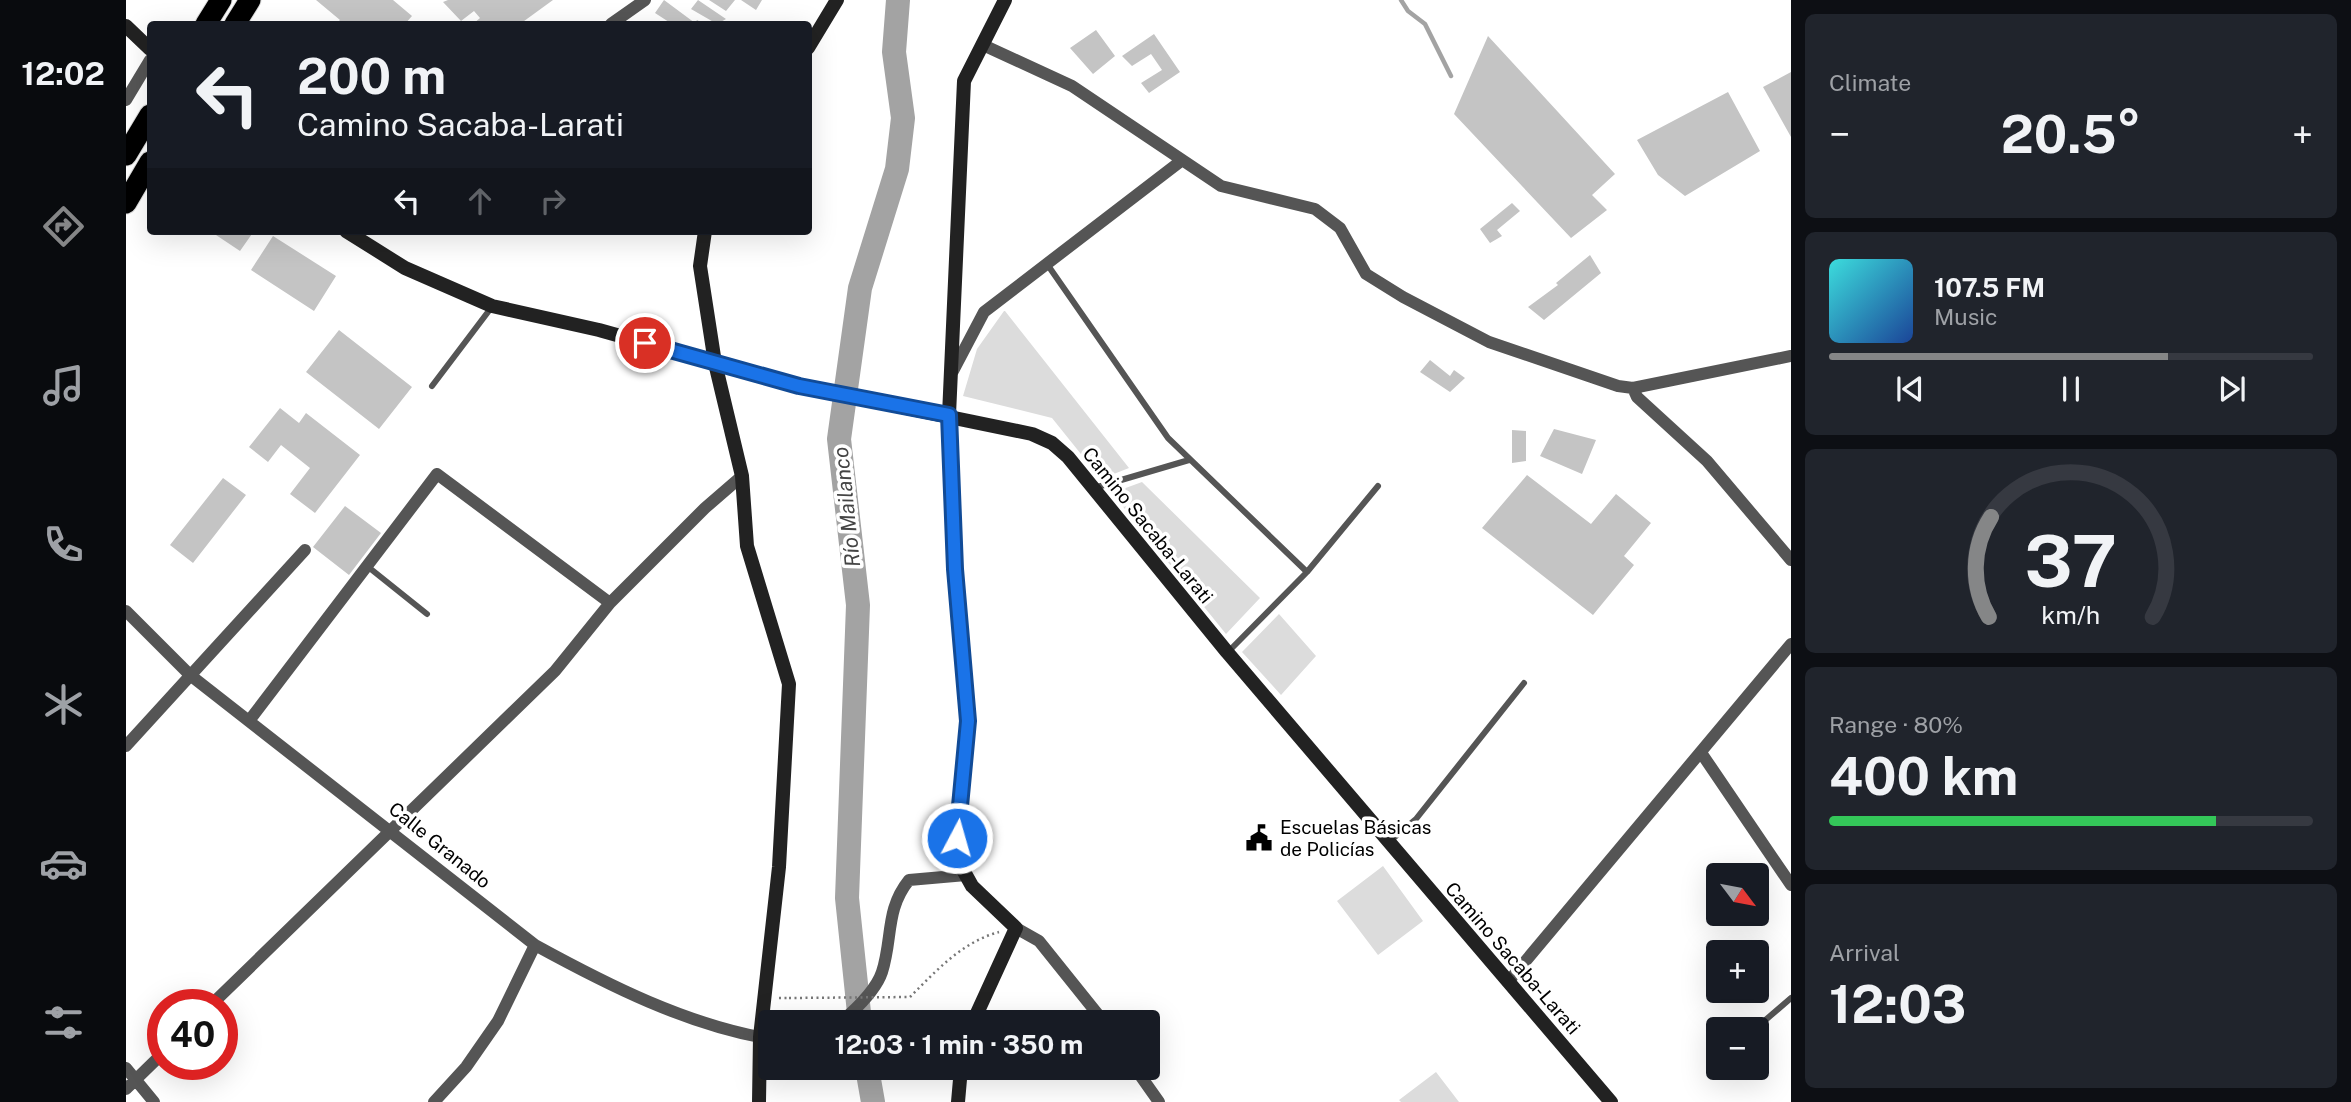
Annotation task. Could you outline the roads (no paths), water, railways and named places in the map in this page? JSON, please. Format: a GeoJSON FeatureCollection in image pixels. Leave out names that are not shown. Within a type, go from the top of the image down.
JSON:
{"type":"FeatureCollection","features":[{"type":"Feature","properties":{"kind":"highway"},"geometry":{"type":"LineString","coordinates":[[208,21],[221,0]]}},
{"type":"Feature","properties":{"kind":"highway"},"geometry":{"type":"LineString","coordinates":[[237,21],[250,0]]}},
{"type":"Feature","properties":{"kind":"highway"},"geometry":{"type":"LineString","coordinates":[[126,155],[147,120]]}},
{"type":"Feature","properties":{"kind":"highway"},"geometry":{"type":"LineString","coordinates":[[126,203],[147,167]]}},
{"type":"Feature","properties":{"kind":"street"},"geometry":{"type":"LineString","coordinates":[[615,21],[645,0]]}},
{"type":"Feature","properties":{"kind":"street"},"geometry":{"type":"LineString","coordinates":[[1005,0],[964,81],[949,415],[955,569],[968,721],[957,838],[966,875],[972,886],[1016,928],[1039,941],[1094,1010]]}},
{"type":"Feature","properties":{"kind":"street"},"geometry":{"type":"LineString","coordinates":[[812,42],[834,7]]}},
{"type":"Feature","properties":{"kind":"street"},"geometry":{"type":"LineString","coordinates":[[126,26],[147,45]]}},
{"type":"Feature","properties":{"kind":"street"},"geometry":{"type":"LineString","coordinates":[[983,45],[1072,86],[1221,186],[1315,209],[1340,228],[1366,274],[1489,342],[1618,386],[1633,388],[1791,356]]}},
{"type":"Feature","properties":{"kind":"street"},"geometry":{"type":"LineString","coordinates":[[126,100],[147,65]]}},
{"type":"Feature","properties":{"kind":"street"},"geometry":{"type":"LineString","coordinates":[[953,371],[984,312],[1181,161]]}},
{"type":"Feature","properties":{"kind":"street","name":"Camino Sacaba-Larati"},"geometry":{"type":"LineString","coordinates":[[352,235],[405,268],[492,306],[599,330],[799,386],[949,415],[1032,434],[1052,443],[1068,457],[1227,652],[1611,1102]]}},
{"type":"Feature","properties":{"kind":"street"},"geometry":{"type":"LineString","coordinates":[[704,235],[700,266],[715,363],[741,476],[747,546],[789,684],[779,867],[767,1010]]}},
{"type":"Feature","properties":{"kind":"street"},"geometry":{"type":"LineString","coordinates":[[1633,388],[1637,397],[1707,461],[1791,560]]}},
{"type":"Feature","properties":{"kind":"street"},"geometry":{"type":"LineString","coordinates":[[249,721],[437,474],[610,603]]}},
{"type":"Feature","properties":{"kind":"street"},"geometry":{"type":"LineString","coordinates":[[227,989],[555,671],[610,603],[741,476]]}},
{"type":"Feature","properties":{"kind":"street"},"geometry":{"type":"LineString","coordinates":[[126,746],[304,550]]}},
{"type":"Feature","properties":{"kind":"street","name":"Calle Granado"},"geometry":{"type":"LineString","coordinates":[[126,611],[190,675],[535,945],[589,975],[701,1023],[758,1036]]}},
{"type":"Feature","properties":{"kind":"street"},"geometry":{"type":"LineString","coordinates":[[1508,982],[1702,754],[1791,643]]}},
{"type":"Feature","properties":{"kind":"street"},"geometry":{"type":"LineString","coordinates":[[1702,754],[1791,885]]}},
{"type":"Feature","properties":{"kind":"street"},"geometry":{"type":"LineString","coordinates":[[853,1010],[881,974],[897,895],[909,880],[966,875]]}},
{"type":"Feature","properties":{"kind":"street"},"geometry":{"type":"LineString","coordinates":[[978,1010],[1016,928]]}},
{"type":"Feature","properties":{"kind":"street"},"geometry":{"type":"LineString","coordinates":[[435,1102],[466,1067],[498,1021],[535,945]]}},
{"type":"Feature","properties":{"kind":"street"},"geometry":{"type":"LineString","coordinates":[[131,1084],[147,1068]]}},
{"type":"Feature","properties":{"kind":"street"},"geometry":{"type":"LineString","coordinates":[[126,1069],[131,1084],[154,1102]]}},
{"type":"Feature","properties":{"kind":"street"},"geometry":{"type":"LineString","coordinates":[[759,1102],[761,1080]]}},
{"type":"Feature","properties":{"kind":"street"},"geometry":{"type":"LineString","coordinates":[[958,1102],[960,1080]]}},
{"type":"Feature","properties":{"kind":"street"},"geometry":{"type":"LineString","coordinates":[[1143,1080],[1159,1102]]}},
{"type":"Feature","properties":{"kind":"lane"},"geometry":{"type":"LineString","coordinates":[[1046,264],[1168,438],[1307,572]]}},
{"type":"Feature","properties":{"kind":"lane"},"geometry":{"type":"LineString","coordinates":[[432,386],[492,306]]}},
{"type":"Feature","properties":{"kind":"lane"},"geometry":{"type":"LineString","coordinates":[[1094,488],[1189,460]]}},
{"type":"Feature","properties":{"kind":"lane"},"geometry":{"type":"LineString","coordinates":[[1227,652],[1307,572],[1378,486]]}},
{"type":"Feature","properties":{"kind":"lane"},"geometry":{"type":"LineString","coordinates":[[367,566],[427,614]]}},
{"type":"Feature","properties":{"kind":"lane"},"geometry":{"type":"LineString","coordinates":[[1389,842],[1416,819],[1524,683]]}},
{"type":"Feature","properties":{"kind":"lane"},"geometry":{"type":"LineString","coordinates":[[1769,1017],[1791,998]]}},
{"type":"Feature","properties":{"kind":"waterway","name":"Río Mailanco"},"geometry":{"type":"LineString","coordinates":[[859,1010],[847,898],[858,605],[839,439],[860,288],[897,169],[903,118],[894,52],[898,0]]}},
{"type":"Feature","properties":{"kind":"waterway"},"geometry":{"type":"LineString","coordinates":[[1401,0],[1408,11],[1425,24],[1451,76]]}},
{"type":"Feature","properties":{"kind":"waterway","name":"Río Mailanco"},"geometry":{"type":"LineString","coordinates":[[869,1080],[873,1102]]}},
{"type":"Feature","properties":{"kind":"place","name":"Escuelas Básicas de Policías"},"geometry":{"type":"Point","coordinates":[1259,838]}}]}
